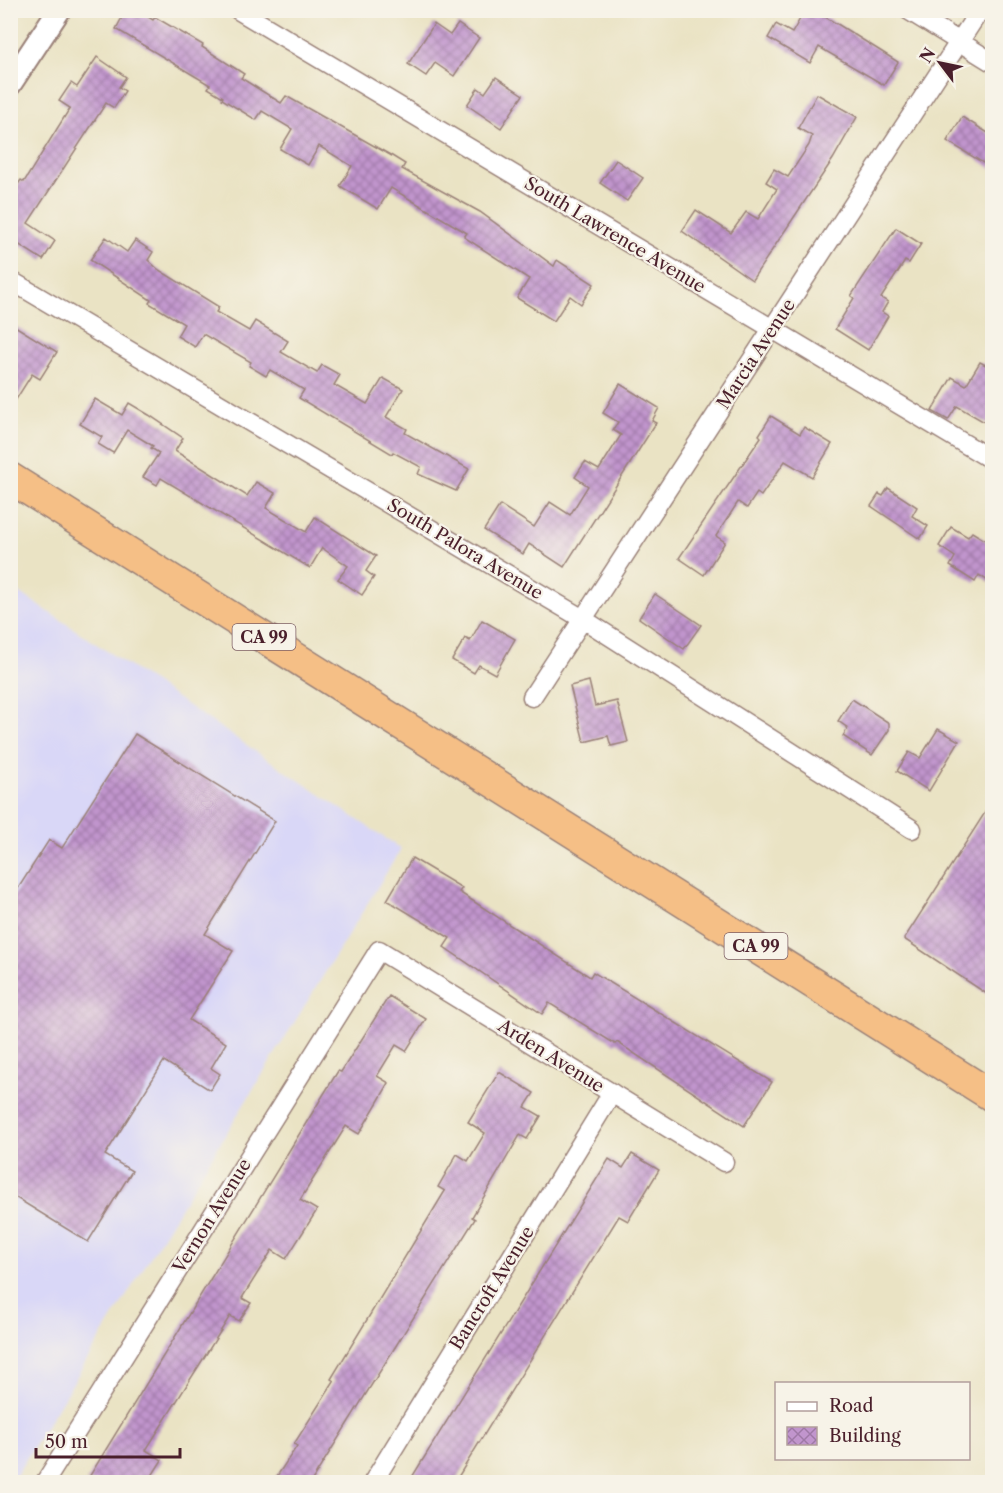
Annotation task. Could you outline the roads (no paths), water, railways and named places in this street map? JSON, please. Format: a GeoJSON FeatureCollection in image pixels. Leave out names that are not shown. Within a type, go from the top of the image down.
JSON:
{"type":"FeatureCollection","features":[{"type":"Feature","properties":{"kind":"highway","name":"CA 99"},"geometry":{"type":"LineString","coordinates":[[10,478],[993,1096]]}},
{"type":"Feature","properties":{"kind":"street"},"geometry":{"type":"LineString","coordinates":[[10,84],[59,10]]}},
{"type":"Feature","properties":{"kind":"street","name":"South Lawrence Avenue"},"geometry":{"type":"LineString","coordinates":[[238,10],[993,460]]}},
{"type":"Feature","properties":{"kind":"street"},"geometry":{"type":"LineString","coordinates":[[908,10],[993,62]]}},
{"type":"Feature","properties":{"kind":"street","name":"Marcia Avenue"},"geometry":{"type":"LineString","coordinates":[[532,698],[980,10]]}},
{"type":"Feature","properties":{"kind":"street","name":"South Palora Avenue"},"geometry":{"type":"LineString","coordinates":[[10,280],[583,619],[912,829]]}},
{"type":"Feature","properties":{"kind":"street","name":"Arden Avenue"},"geometry":{"type":"LineString","coordinates":[[379,950],[724,1162]]}},
{"type":"Feature","properties":{"kind":"street","name":"Vernon Avenue"},"geometry":{"type":"LineString","coordinates":[[45,1482],[379,950]]}},
{"type":"Feature","properties":{"kind":"street","name":"Bancroft Avenue"},"geometry":{"type":"LineString","coordinates":[[373,1482],[612,1093]]}}]}
